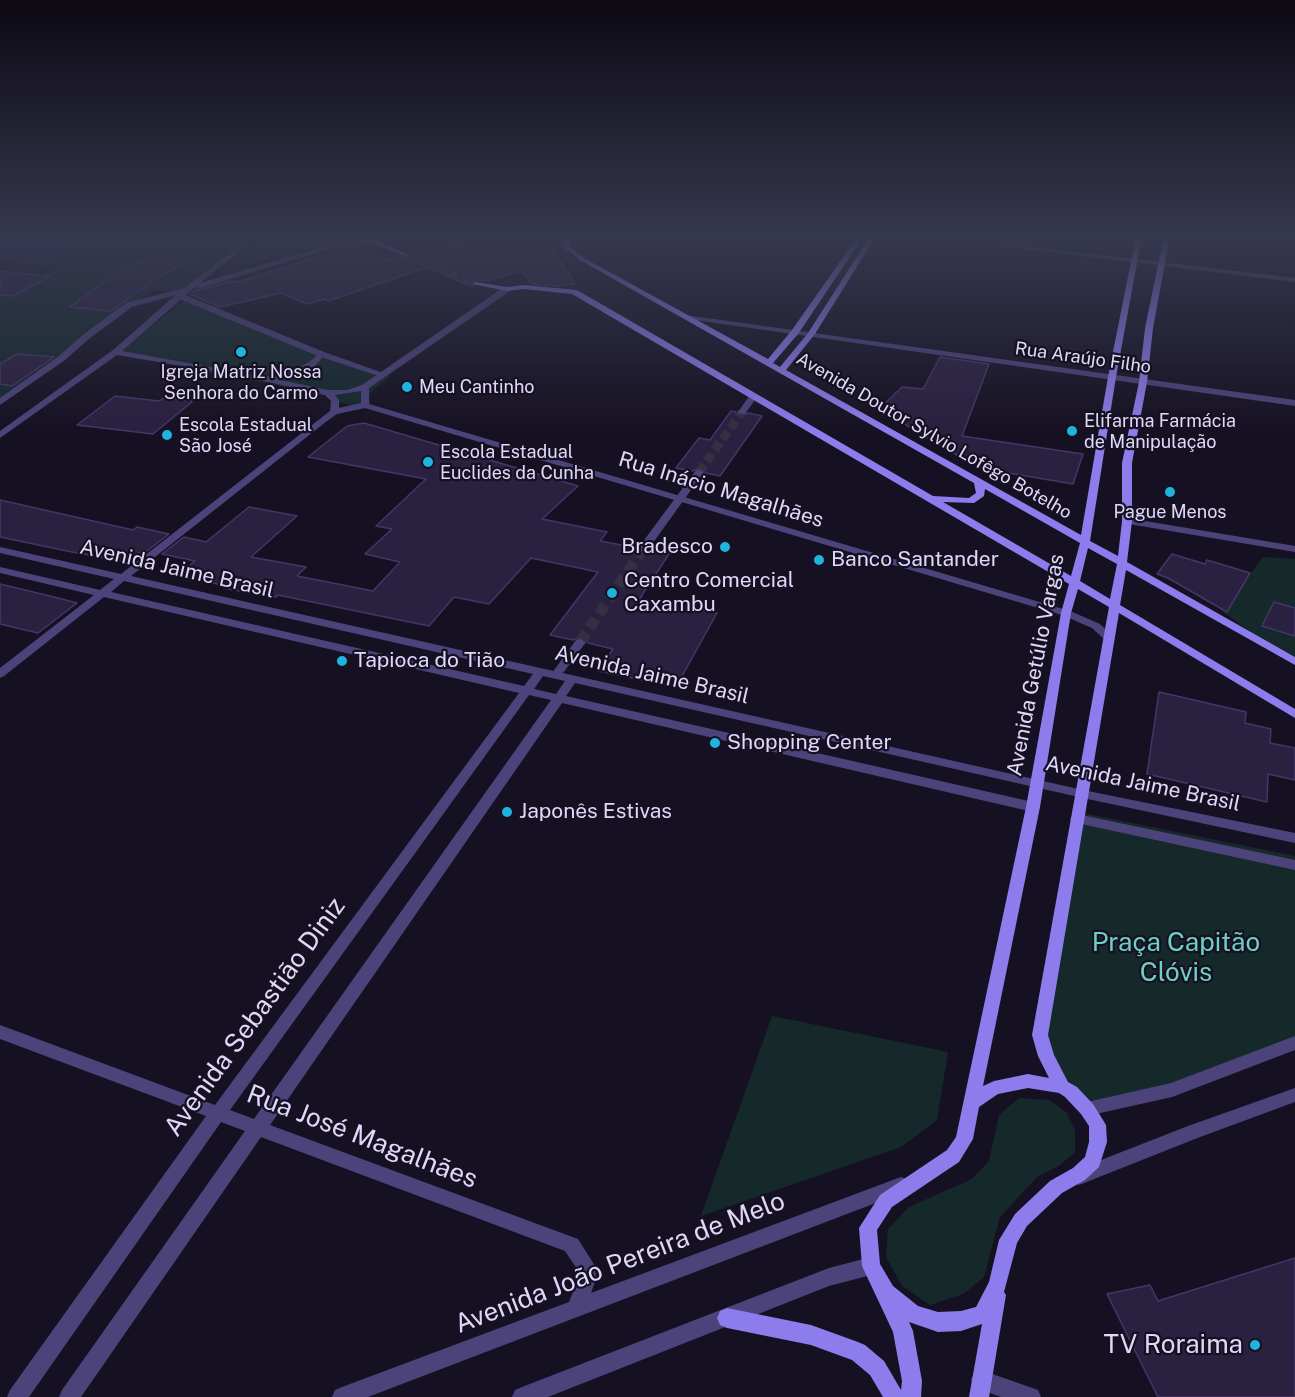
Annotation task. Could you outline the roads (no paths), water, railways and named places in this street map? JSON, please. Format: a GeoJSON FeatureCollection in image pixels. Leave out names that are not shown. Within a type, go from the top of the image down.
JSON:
{"type":"FeatureCollection","features":[{"type":"Feature","properties":{"kind":"main road"},"geometry":{"type":"LineString","coordinates":[[590,301],[1113,605],[1295,714]]}},
{"type":"Feature","properties":{"kind":"main road","name":"Avenida Doutor Sylvio Lofêgo Botelho"},"geometry":{"type":"LineString","coordinates":[[659,301],[1295,662]]}},
{"type":"Feature","properties":{"kind":"main road"},"geometry":{"type":"LineString","coordinates":[[769,363],[795,332],[816,301]]}},
{"type":"Feature","properties":{"kind":"main road"},"geometry":{"type":"LineString","coordinates":[[782,370],[811,334],[832,301]]}},
{"type":"Feature","properties":{"kind":"main road","name":"Avenida Getúlio Vargas"},"geometry":{"type":"LineString","coordinates":[[871,1266],[868,1228],[886,1201],[953,1156],[960,1148],[974,1102],[1033,807],[1066,613],[1085,542],[1126,301]]}},
{"type":"Feature","properties":{"kind":"main road"},"geometry":{"type":"LineString","coordinates":[[1062,1087],[1046,1056],[1040,1035],[1122,563],[1127,521],[1127,463],[1143,382],[1154,301]]}},
{"type":"Feature","properties":{"kind":"main road"},"geometry":{"type":"LineString","coordinates":[[927,498],[952,502],[971,501],[981,494],[979,482]]}},
{"type":"Feature","properties":{"kind":"main road"},"geometry":{"type":"LineString","coordinates":[[974,1102],[994,1088],[1028,1081],[1062,1087],[1071,1092],[1087,1108],[1097,1125],[1098,1142],[1093,1161],[1078,1174],[1056,1187],[1021,1220],[1008,1240],[980,1388]]}},
{"type":"Feature","properties":{"kind":"main road"},"geometry":{"type":"LineString","coordinates":[[871,1266],[903,1331],[912,1382],[911,1397]]}},
{"type":"Feature","properties":{"kind":"main road"},"geometry":{"type":"LineString","coordinates":[[886,1293],[913,1314],[938,1322],[961,1321],[982,1314],[998,1285]]}},
{"type":"Feature","properties":{"kind":"main road"},"geometry":{"type":"LineString","coordinates":[[727,1317],[811,1335],[858,1352],[877,1368],[894,1397]]}},
{"type":"Feature","properties":{"kind":"street"},"geometry":{"type":"LineString","coordinates":[[0,402],[62,358],[129,305],[143,301]]}},
{"type":"Feature","properties":{"kind":"street"},"geometry":{"type":"LineString","coordinates":[[0,435],[116,352],[174,301]]}},
{"type":"Feature","properties":{"kind":"street"},"geometry":{"type":"LineString","coordinates":[[193,301],[321,354],[382,374]]}},
{"type":"Feature","properties":{"kind":"street"},"geometry":{"type":"LineString","coordinates":[[116,352],[328,393],[348,392],[365,387],[489,301]]}},
{"type":"Feature","properties":{"kind":"street","name":"Rua Araújo Filho"},"geometry":{"type":"LineString","coordinates":[[688,317],[1295,403]]}},
{"type":"Feature","properties":{"kind":"street"},"geometry":{"type":"LineString","coordinates":[[265,379],[299,371],[312,364],[321,354]]}},
{"type":"Feature","properties":{"kind":"street"},"geometry":{"type":"LineString","coordinates":[[0,674],[334,411],[365,405],[365,387]]}},
{"type":"Feature","properties":{"kind":"street"},"geometry":{"type":"LineString","coordinates":[[328,393],[336,400],[334,411]]}},
{"type":"Feature","properties":{"kind":"street"},"geometry":{"type":"LineString","coordinates":[[742,412],[753,397]]}},
{"type":"Feature","properties":{"kind":"street","name":"Rua Inácio Magalhães"},"geometry":{"type":"LineString","coordinates":[[365,405],[1066,613],[1096,626],[1108,637]]}},
{"type":"Feature","properties":{"kind":"street"},"geometry":{"type":"LineString","coordinates":[[643,549],[699,472]]}},
{"type":"Feature","properties":{"kind":"street"},"geometry":{"type":"LineString","coordinates":[[1127,521],[1295,549]]}},
{"type":"Feature","properties":{"kind":"street","name":"Avenida Jaime Brasil"},"geometry":{"type":"LineString","coordinates":[[0,550],[1083,794],[1295,838]]}},
{"type":"Feature","properties":{"kind":"street","name":"Avenida Jaime Brasil"},"geometry":{"type":"LineString","coordinates":[[0,570],[557,700],[1033,807]]}},
{"type":"Feature","properties":{"kind":"street"},"geometry":{"type":"LineString","coordinates":[[556,675],[580,642]]}},
{"type":"Feature","properties":{"kind":"street","name":"Avenida Sebastião Diniz"},"geometry":{"type":"LineString","coordinates":[[17,1397],[219,1112],[541,671]]}},
{"type":"Feature","properties":{"kind":"street"},"geometry":{"type":"LineString","coordinates":[[74,1393],[573,678]]}},
{"type":"Feature","properties":{"kind":"street"},"geometry":{"type":"LineString","coordinates":[[1077,819],[1295,865]]}},
{"type":"Feature","properties":{"kind":"street","name":"Rua José Magalhães"},"geometry":{"type":"LineString","coordinates":[[0,1032],[571,1245],[586,1266],[585,1287],[576,1309]]}},
{"type":"Feature","properties":{"kind":"street"},"geometry":{"type":"LineString","coordinates":[[1087,1108],[1172,1090],[1295,1043]]}},
{"type":"Feature","properties":{"kind":"street"},"geometry":{"type":"LineString","coordinates":[[1056,1187],[1194,1131],[1295,1095]]}},
{"type":"Feature","properties":{"kind":"street","name":"Avenida João Pereira de Melo"},"geometry":{"type":"LineString","coordinates":[[342,1397],[916,1179]]}},
{"type":"Feature","properties":{"kind":"street"},"geometry":{"type":"LineString","coordinates":[[522,1397],[829,1277],[871,1266]]}},
{"type":"Feature","properties":{"kind":"street"},"geometry":{"type":"LineString","coordinates":[[980,1388],[1031,1397]]}},
{"type":"Feature","properties":{"kind":"tunnel"},"geometry":{"type":"LineString","coordinates":[[699,472],[742,412]]}},
{"type":"Feature","properties":{"kind":"tunnel"},"geometry":{"type":"LineString","coordinates":[[640,553],[643,549]]}},
{"type":"Feature","properties":{"kind":"tunnel"},"geometry":{"type":"LineString","coordinates":[[580,642],[641,552]]}},
{"type":"Feature","properties":{"kind":"place","name":"Igreja Matriz Nossa Senhora do Carmo"},"geometry":{"type":"Point","coordinates":[241,352]}},
{"type":"Feature","properties":{"kind":"place","name":"Meu Cantinho"},"geometry":{"type":"Point","coordinates":[407,387]}},
{"type":"Feature","properties":{"kind":"place","name":"Elifarma Farmácia de Manipulação"},"geometry":{"type":"Point","coordinates":[1072,431]}},
{"type":"Feature","properties":{"kind":"place","name":"Escola Estadual São José"},"geometry":{"type":"Point","coordinates":[167,435]}},
{"type":"Feature","properties":{"kind":"place","name":"Escola Estadual Euclides da Cunha"},"geometry":{"type":"Point","coordinates":[428,462]}},
{"type":"Feature","properties":{"kind":"place","name":"Pague Menos"},"geometry":{"type":"Point","coordinates":[1170,492]}},
{"type":"Feature","properties":{"kind":"place","name":"Bradesco"},"geometry":{"type":"Point","coordinates":[725,547]}},
{"type":"Feature","properties":{"kind":"place","name":"Banco Santander"},"geometry":{"type":"Point","coordinates":[819,560]}},
{"type":"Feature","properties":{"kind":"place","name":"Centro Comercial Caxambu"},"geometry":{"type":"Point","coordinates":[612,593]}},
{"type":"Feature","properties":{"kind":"place","name":"Tapioca do Tião"},"geometry":{"type":"Point","coordinates":[342,661]}},
{"type":"Feature","properties":{"kind":"place","name":"Shopping Center"},"geometry":{"type":"Point","coordinates":[715,743]}},
{"type":"Feature","properties":{"kind":"place","name":"Japonês Estivas"},"geometry":{"type":"Point","coordinates":[507,812]}},
{"type":"Feature","properties":{"kind":"place","name":"TV Roraima"},"geometry":{"type":"Point","coordinates":[1255,1345]}},
{"type":"Feature","properties":{"kind":"park label","name":"Praça Capitão Clóvis"},"geometry":{"type":"Point","coordinates":[1176,958]}}]}
